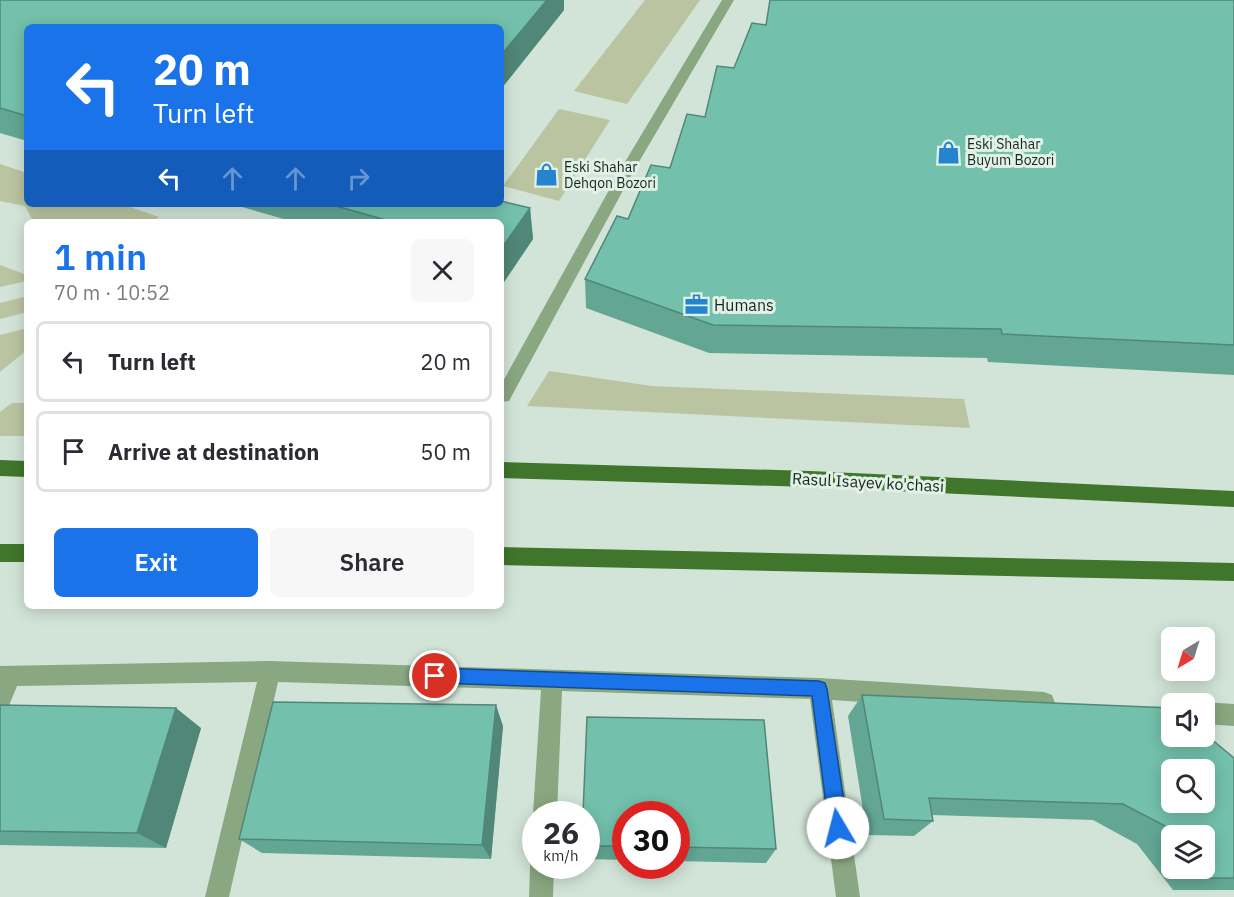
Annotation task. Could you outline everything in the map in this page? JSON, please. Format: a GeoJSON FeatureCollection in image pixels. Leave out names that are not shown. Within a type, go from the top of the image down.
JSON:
{"type":"FeatureCollection","features":[{"type":"Feature","properties":{"kind":"main road"},"geometry":{"type":"LineString","coordinates":[[0,468],[24,469]]}},
{"type":"Feature","properties":{"kind":"main road","name":"Rasul Isayev ko'chasi"},"geometry":{"type":"LineString","coordinates":[[504,470],[821,479],[1234,499]]}},
{"type":"Feature","properties":{"kind":"main road"},"geometry":{"type":"LineString","coordinates":[[0,553],[24,553]]}},
{"type":"Feature","properties":{"kind":"main road"},"geometry":{"type":"LineString","coordinates":[[504,556],[1234,572]]}},
{"type":"Feature","properties":{"kind":"street"},"geometry":{"type":"LineString","coordinates":[[504,394],[531,349],[626,172],[728,0]]}},
{"type":"Feature","properties":{"kind":"street"},"geometry":{"type":"LineString","coordinates":[[217,897],[270,671]]}},
{"type":"Feature","properties":{"kind":"street"},"geometry":{"type":"LineString","coordinates":[[0,700],[5,676],[270,671],[819,689],[1066,704]]}},
{"type":"Feature","properties":{"kind":"street"},"geometry":{"type":"LineString","coordinates":[[546,801],[552,679]]}},
{"type":"Feature","properties":{"kind":"street"},"geometry":{"type":"LineString","coordinates":[[819,689],[848,897]]}},
{"type":"Feature","properties":{"kind":"street"},"geometry":{"type":"LineString","coordinates":[[1215,714],[1234,715]]}},
{"type":"Feature","properties":{"kind":"street"},"geometry":{"type":"LineString","coordinates":[[541,897],[542,879]]}},
{"type":"Feature","properties":{"kind":"green space"},"geometry":{"type":"Polygon","coordinates":[[[645,0],[700,0],[627,104],[574,91],[645,0]]]}},
{"type":"Feature","properties":{"kind":"green space"},"geometry":{"type":"Polygon","coordinates":[[[559,109],[610,120],[559,201],[504,185],[559,109]]]}},
{"type":"Feature","properties":{"kind":"green space"},"geometry":{"type":"Polygon","coordinates":[[[0,164],[24,172],[24,206],[0,201],[0,164]]]}},
{"type":"Feature","properties":{"kind":"green space"},"geometry":{"type":"Polygon","coordinates":[[[26,207],[130,207],[159,217],[157,219],[32,219],[26,207]]]}},
{"type":"Feature","properties":{"kind":"green space"},"geometry":{"type":"Polygon","coordinates":[[[0,265],[24,274],[24,282],[0,287],[0,265]]]}},
{"type":"Feature","properties":{"kind":"green space"},"geometry":{"type":"Polygon","coordinates":[[[24,297],[24,313],[0,319],[0,303],[24,297]]]}},
{"type":"Feature","properties":{"kind":"green space"},"geometry":{"type":"Polygon","coordinates":[[[24,329],[24,352],[0,372],[0,335],[24,329]]]}},
{"type":"Feature","properties":{"kind":"green space"},"geometry":{"type":"Polygon","coordinates":[[[549,371],[652,386],[964,399],[970,428],[527,406],[549,371]]]}},
{"type":"Feature","properties":{"kind":"green space"},"geometry":{"type":"Polygon","coordinates":[[[12,403],[24,403],[24,436],[0,436],[0,412],[12,403]]]}},
{"type":"Feature","properties":{"kind":"building"},"geometry":{"type":"Polygon","coordinates":[[[0,0],[547,0],[504,51],[504,24],[24,24],[24,115],[0,108],[0,0]]]}},
{"type":"Feature","properties":{"kind":"building","name":"Eski Shahar Buyum Bozori"},"geometry":{"type":"Polygon","coordinates":[[[770,0],[1234,0],[1234,345],[1002,334],[1001,329],[713,325],[585,279],[617,216],[628,219],[651,165],[670,168],[687,114],[705,117],[717,66],[734,68],[752,23],[766,25],[770,0]]]}},
{"type":"Feature","properties":{"kind":"building"},"geometry":{"type":"Polygon","coordinates":[[[504,202],[530,208],[504,245],[504,219],[382,219],[340,207],[504,207],[504,202]]]}},
{"type":"Feature","properties":{"kind":"building"},"geometry":{"type":"Polygon","coordinates":[[[862,695],[1161,708],[1161,747],[1215,747],[1215,742],[1234,758],[1234,878],[1215,878],[1215,825],[1163,825],[1123,804],[929,798],[933,821],[884,819],[862,695]]]}},
{"type":"Feature","properties":{"kind":"building"},"geometry":{"type":"Polygon","coordinates":[[[273,702],[496,705],[482,845],[239,839],[273,702]]]}},
{"type":"Feature","properties":{"kind":"building"},"geometry":{"type":"Polygon","coordinates":[[[0,705],[176,708],[137,833],[0,831],[0,705]]]}},
{"type":"Feature","properties":{"kind":"building"},"geometry":{"type":"Polygon","coordinates":[[[587,717],[764,720],[776,849],[690,847],[690,801],[612,801],[612,846],[600,846],[600,801],[584,801],[587,717]]]}},
{"type":"Feature","properties":{"kind":"place","name":"Eski Shahar Buyum Bozori"},"geometry":{"type":"Point","coordinates":[949,152]}},
{"type":"Feature","properties":{"kind":"place","name":"Eski Shahar Dehqon Bozori"},"geometry":{"type":"Point","coordinates":[546,175]}},
{"type":"Feature","properties":{"kind":"place","name":"Humans"},"geometry":{"type":"Point","coordinates":[696,305]}},
{"type":"Feature","properties":{"kind":"route"},"geometry":{"type":"LineString","coordinates":[[435,676],[819,689],[838,828]]}}]}
